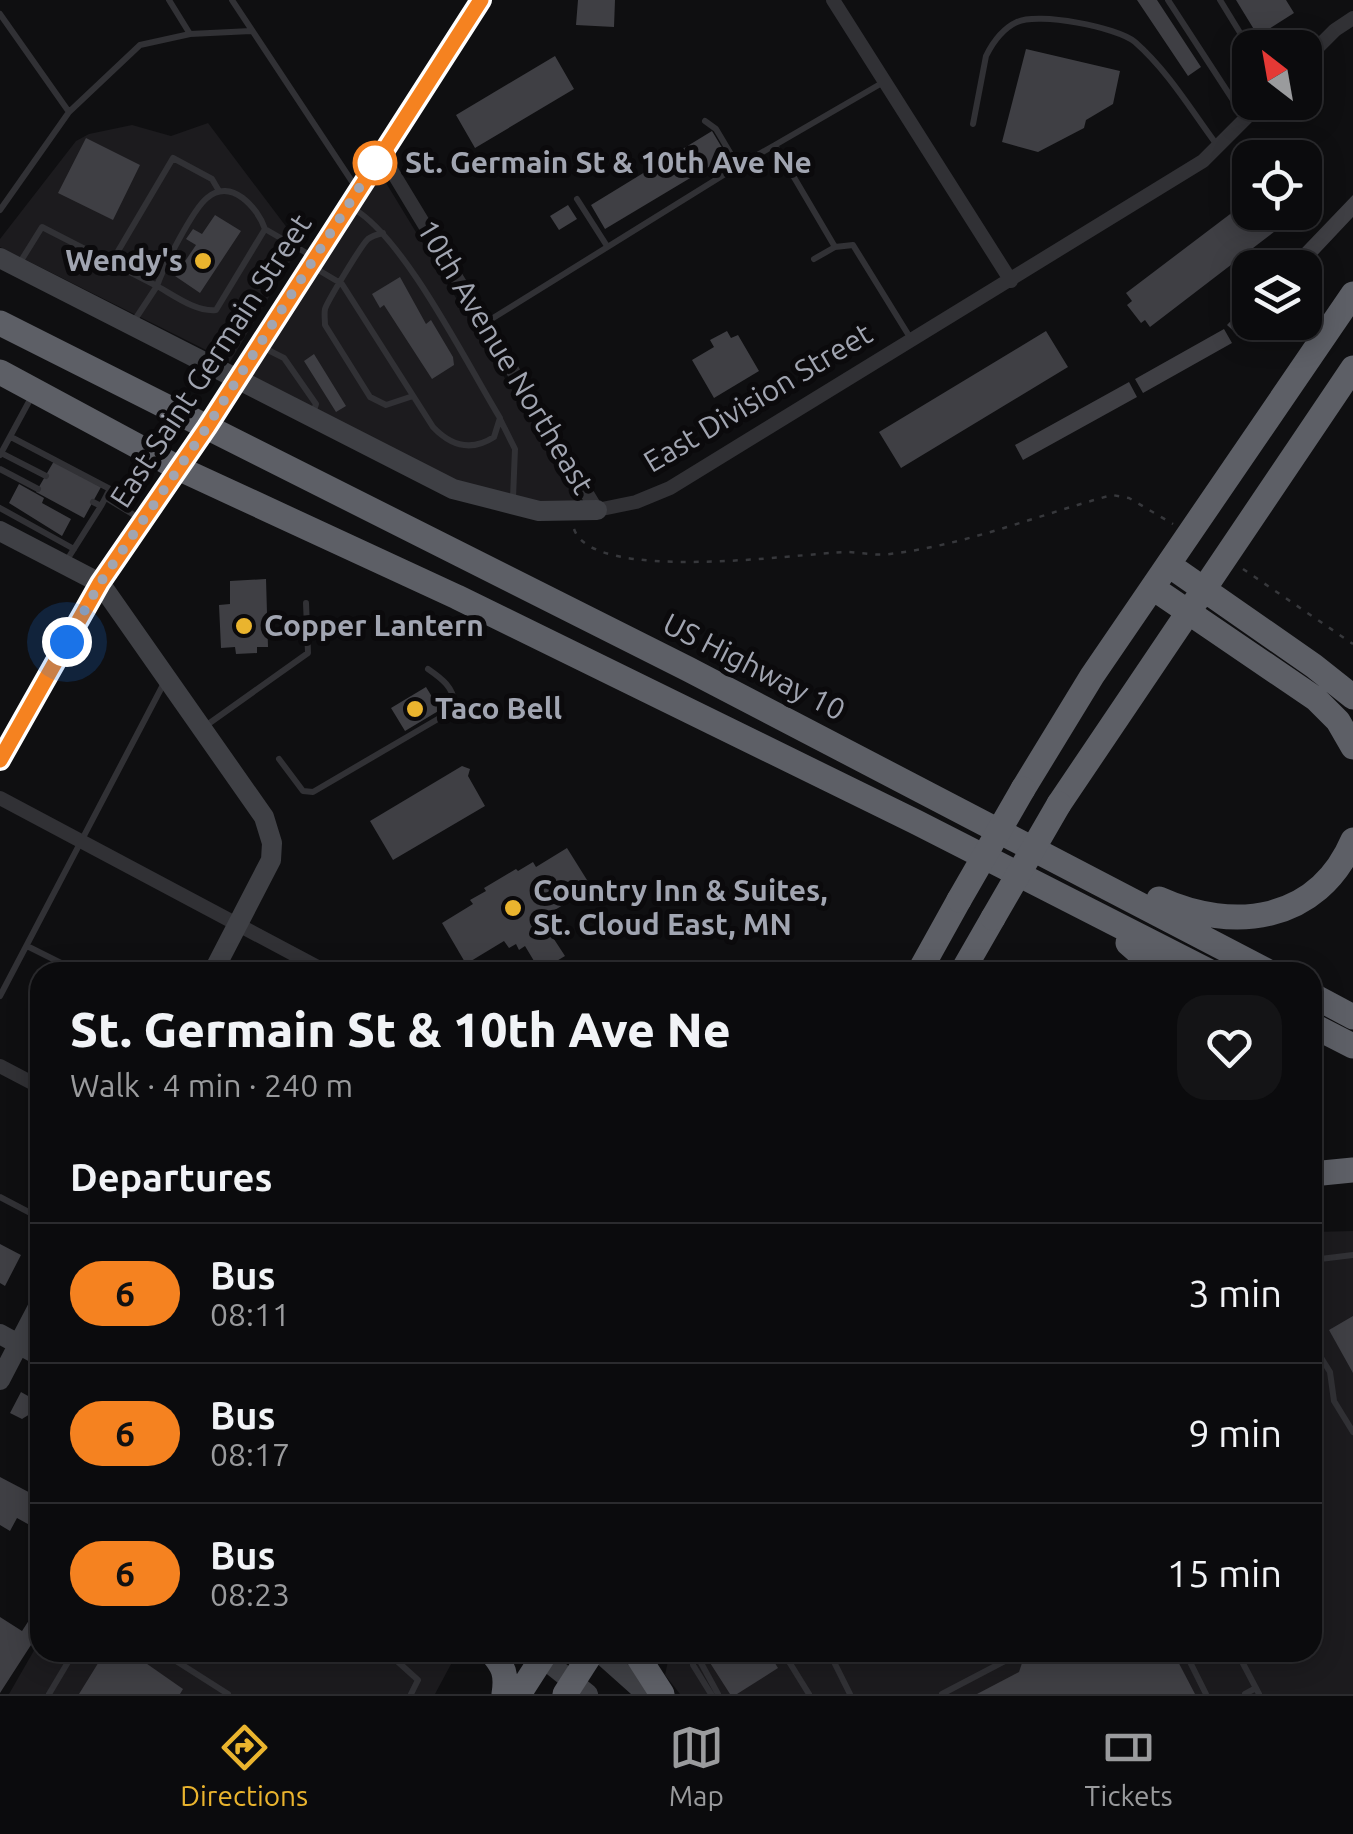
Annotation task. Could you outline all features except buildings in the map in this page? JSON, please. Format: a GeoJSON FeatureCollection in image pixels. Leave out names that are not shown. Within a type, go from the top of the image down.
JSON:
{"type":"FeatureCollection","features":[{"type":"Feature","properties":{"kind":"highway"},"geometry":{"type":"LineString","coordinates":[[924,962],[1092,676],[1353,294]]}},
{"type":"Feature","properties":{"kind":"highway","name":"US Highway 10"},"geometry":{"type":"LineString","coordinates":[[0,323],[688,669],[1250,962]]}},
{"type":"Feature","properties":{"kind":"highway"},"geometry":{"type":"LineString","coordinates":[[968,962],[1059,804],[1353,368]]}},
{"type":"Feature","properties":{"kind":"highway"},"geometry":{"type":"LineString","coordinates":[[0,372],[178,468],[474,606],[1190,962]]}},
{"type":"Feature","properties":{"kind":"highway"},"geometry":{"type":"LineString","coordinates":[[1169,566],[1353,697]]}},
{"type":"Feature","properties":{"kind":"highway"},"geometry":{"type":"LineString","coordinates":[[1153,588],[1316,699],[1338,721],[1353,746]]}},
{"type":"Feature","properties":{"kind":"highway"},"geometry":{"type":"LineString","coordinates":[[1022,843],[1177,908],[1220,918],[1242,918],[1278,912],[1310,895],[1335,871],[1353,840]]}},
{"type":"Feature","properties":{"kind":"highway"},"geometry":{"type":"LineString","coordinates":[[1040,886],[1124,940],[1150,962]]}},
{"type":"Feature","properties":{"kind":"highway"},"geometry":{"type":"LineString","coordinates":[[1322,1001],[1353,1017]]}},
{"type":"Feature","properties":{"kind":"highway"},"geometry":{"type":"LineString","coordinates":[[1322,1030],[1353,1046]]}},
{"type":"Feature","properties":{"kind":"highway"},"geometry":{"type":"LineString","coordinates":[[1322,1173],[1353,1170]]}},
{"type":"Feature","properties":{"kind":"highway"},"geometry":{"type":"LineString","coordinates":[[499,1662],[506,1680],[504,1694]]}},
{"type":"Feature","properties":{"kind":"highway"},"geometry":{"type":"LineString","coordinates":[[519,1694],[537,1662]]}},
{"type":"Feature","properties":{"kind":"highway"},"geometry":{"type":"LineString","coordinates":[[576,1690],[588,1662]]}},
{"type":"Feature","properties":{"kind":"highway"},"geometry":{"type":"LineString","coordinates":[[641,1662],[662,1694]]}},
{"type":"Feature","properties":{"kind":"street","name":"East Saint Germain Street"},"geometry":{"type":"LineString","coordinates":[[0,760],[100,583],[207,427],[481,0]]}},
{"type":"Feature","properties":{"kind":"street"},"geometry":{"type":"LineString","coordinates":[[833,0],[1011,282]]}},
{"type":"Feature","properties":{"kind":"street"},"geometry":{"type":"LineString","coordinates":[[1322,43],[1353,18]]}},
{"type":"Feature","properties":{"kind":"street","name":"East Division Street"},"geometry":{"type":"LineString","coordinates":[[9,263],[453,489],[512,506],[573,512],[597,510],[636,502],[670,488],[1011,282],[1202,161],[1242,120]]}},
{"type":"Feature","properties":{"kind":"street","name":"10th Avenue Northeast"},"geometry":{"type":"LineString","coordinates":[[381,152],[597,510]]}},
{"type":"Feature","properties":{"kind":"street"},"geometry":{"type":"LineString","coordinates":[[0,531],[69,557],[100,583],[264,818],[272,843],[266,872],[218,962]]}},
{"type":"Feature","properties":{"kind":"street"},"geometry":{"type":"LineString","coordinates":[[0,798],[309,962]]}},
{"type":"Feature","properties":{"kind":"street"},"geometry":{"type":"LineString","coordinates":[[0,1066],[30,1082]]}},
{"type":"Feature","properties":{"kind":"street"},"geometry":{"type":"LineString","coordinates":[[0,1380],[9,1339],[30,1315]]}},
{"type":"Feature","properties":{"kind":"street"},"geometry":{"type":"LineString","coordinates":[[549,1662],[576,1690]]}},
{"type":"Feature","properties":{"kind":"street"},"geometry":{"type":"LineString","coordinates":[[610,1662],[646,1694]]}},
{"type":"Feature","properties":{"kind":"lane"},"geometry":{"type":"LineString","coordinates":[[168,0],[190,34]]}},
{"type":"Feature","properties":{"kind":"lane"},"geometry":{"type":"LineString","coordinates":[[232,0],[353,197],[384,233],[500,418],[517,460],[512,506]]}},
{"type":"Feature","properties":{"kind":"lane"},"geometry":{"type":"LineString","coordinates":[[1168,0],[1232,99]]}},
{"type":"Feature","properties":{"kind":"lane"},"geometry":{"type":"LineString","coordinates":[[1220,0],[1239,30]]}},
{"type":"Feature","properties":{"kind":"lane"},"geometry":{"type":"LineString","coordinates":[[0,14],[69,112]]}},
{"type":"Feature","properties":{"kind":"lane"},"geometry":{"type":"LineString","coordinates":[[973,124],[991,46],[1003,30],[1019,20],[1038,18],[1117,32],[1132,40],[1163,70],[1218,146]]}},
{"type":"Feature","properties":{"kind":"lane"},"geometry":{"type":"LineString","coordinates":[[0,32],[6,22]]}},
{"type":"Feature","properties":{"kind":"lane"},"geometry":{"type":"LineString","coordinates":[[0,210],[69,112],[140,45],[190,34],[252,31]]}},
{"type":"Feature","properties":{"kind":"lane"},"geometry":{"type":"LineString","coordinates":[[484,324],[738,166],[884,81]]}},
{"type":"Feature","properties":{"kind":"lane"},"geometry":{"type":"LineString","coordinates":[[705,121],[716,129],[738,166]]}},
{"type":"Feature","properties":{"kind":"lane"},"geometry":{"type":"LineString","coordinates":[[775,145],[835,247]]}},
{"type":"Feature","properties":{"kind":"lane"},"geometry":{"type":"LineString","coordinates":[[112,263],[173,158],[212,178],[220,192]]}},
{"type":"Feature","properties":{"kind":"lane"},"geometry":{"type":"LineString","coordinates":[[131,325],[206,198],[232,192],[259,212],[266,229],[342,284],[444,438],[463,446],[481,446],[494,437],[500,418]]}},
{"type":"Feature","properties":{"kind":"lane"},"geometry":{"type":"LineString","coordinates":[[578,199],[607,246]]}},
{"type":"Feature","properties":{"kind":"lane"},"geometry":{"type":"LineString","coordinates":[[9,263],[42,227],[196,307],[216,310],[266,229]]}},
{"type":"Feature","properties":{"kind":"lane"},"geometry":{"type":"LineString","coordinates":[[384,233],[370,237],[356,252],[324,312],[325,325],[370,397],[386,405],[413,396]]}},
{"type":"Feature","properties":{"kind":"lane"},"geometry":{"type":"LineString","coordinates":[[814,260],[835,247],[853,245],[912,341]]}},
{"type":"Feature","properties":{"kind":"lane"},"geometry":{"type":"LineString","coordinates":[[259,344],[284,358],[316,404],[311,417]]}},
{"type":"Feature","properties":{"kind":"lane"},"geometry":{"type":"LineString","coordinates":[[35,390],[1,454],[46,476]]}},
{"type":"Feature","properties":{"kind":"lane"},"geometry":{"type":"LineString","coordinates":[[0,508],[69,557],[89,517],[110,489],[10,437]]}},
{"type":"Feature","properties":{"kind":"lane"},"geometry":{"type":"LineString","coordinates":[[0,469],[38,489]]}},
{"type":"Feature","properties":{"kind":"lane"},"geometry":{"type":"LineString","coordinates":[[100,502],[143,520]]}},
{"type":"Feature","properties":{"kind":"lane"},"geometry":{"type":"LineString","coordinates":[[202,728],[308,653],[306,603]]}},
{"type":"Feature","properties":{"kind":"lane"},"geometry":{"type":"LineString","coordinates":[[279,759],[302,791],[313,792],[443,716],[454,705],[454,695],[444,680],[428,668]]}},
{"type":"Feature","properties":{"kind":"lane"},"geometry":{"type":"LineString","coordinates":[[0,996],[168,677]]}},
{"type":"Feature","properties":{"kind":"lane"},"geometry":{"type":"LineString","coordinates":[[27,946],[59,962]]}},
{"type":"Feature","properties":{"kind":"lane"},"geometry":{"type":"LineString","coordinates":[[0,1198],[30,1213]]}},
{"type":"Feature","properties":{"kind":"lane"},"geometry":{"type":"LineString","coordinates":[[1322,1259],[1353,1255]]}},
{"type":"Feature","properties":{"kind":"lane"},"geometry":{"type":"LineString","coordinates":[[1322,1359],[1330,1372],[1334,1401],[1353,1432]]}},
{"type":"Feature","properties":{"kind":"lane"},"geometry":{"type":"LineString","coordinates":[[49,1694],[68,1662]]}},
{"type":"Feature","properties":{"kind":"lane"},"geometry":{"type":"LineString","coordinates":[[178,1662],[228,1694]]}},
{"type":"Feature","properties":{"kind":"lane"},"geometry":{"type":"LineString","coordinates":[[398,1662],[418,1680],[410,1694]]}},
{"type":"Feature","properties":{"kind":"lane"},"geometry":{"type":"LineString","coordinates":[[693,1662],[714,1694]]}},
{"type":"Feature","properties":{"kind":"lane"},"geometry":{"type":"LineString","coordinates":[[789,1662],[808,1691]]}},
{"type":"Feature","properties":{"kind":"lane"},"geometry":{"type":"LineString","coordinates":[[834,1662],[850,1694]]}},
{"type":"Feature","properties":{"kind":"lane"},"geometry":{"type":"LineString","coordinates":[[942,1694],[1003,1662]]}},
{"type":"Feature","properties":{"kind":"lane"},"geometry":{"type":"LineString","coordinates":[[1190,1662],[1206,1694]]}},
{"type":"Feature","properties":{"kind":"lane"},"geometry":{"type":"LineString","coordinates":[[1242,1662],[1257,1691],[1246,1694]]}},
{"type":"Feature","properties":{"kind":"path"},"geometry":{"type":"LineString","coordinates":[[573,512],[575,534],[584,543],[600,553],[627,561],[756,559],[848,552],[887,555],[961,540],[1112,496],[1129,498],[1190,535]]}},
{"type":"Feature","properties":{"kind":"path"},"geometry":{"type":"LineString","coordinates":[[1226,557],[1353,644]]}},
{"type":"Feature","properties":{"kind":"shaded area"},"geometry":{"type":"Polygon","coordinates":[[[208,123],[300,245],[230,362],[0,247],[0,239],[76,141],[89,134],[132,125],[171,136],[208,123]]]}},
{"type":"Feature","properties":{"kind":"shaded area"},"geometry":{"type":"Polygon","coordinates":[[[380,173],[580,502],[551,504],[463,486],[252,377],[380,173]]]}},
{"type":"Feature","properties":{"kind":"shaded area"},"geometry":{"type":"Polygon","coordinates":[[[1353,1231],[1353,1694],[680,1694],[665,1675],[668,1662],[1322,1662],[1322,1232],[1353,1231]]]}},
{"type":"Feature","properties":{"kind":"shaded area"},"geometry":{"type":"Polygon","coordinates":[[[30,1657],[30,1662],[452,1662],[435,1694],[9,1694],[30,1657]]]}},
{"type":"Feature","properties":{"kind":"bus line","name":"6"},"geometry":{"type":"LineString","coordinates":[[0,760],[100,583],[207,427],[481,0]]}},
{"type":"Feature","properties":{"kind":"place","name":"St. Germain St & 10th Ave Ne"},"geometry":{"type":"Point","coordinates":[375,163]}},
{"type":"Feature","properties":{"kind":"place","name":"Wendy's"},"geometry":{"type":"Point","coordinates":[203,261]}},
{"type":"Feature","properties":{"kind":"place","name":"Copper Lantern"},"geometry":{"type":"Point","coordinates":[244,626]}},
{"type":"Feature","properties":{"kind":"place","name":"Taco Bell"},"geometry":{"type":"Point","coordinates":[415,709]}},
{"type":"Feature","properties":{"kind":"place","name":"Country Inn & Suites, St. Cloud East, MN"},"geometry":{"type":"Point","coordinates":[513,908]}},
{"type":"Feature","properties":{"kind":"route"},"geometry":{"type":"LineString","coordinates":[[67,642],[100,583],[207,427],[375,163]]}}]}
